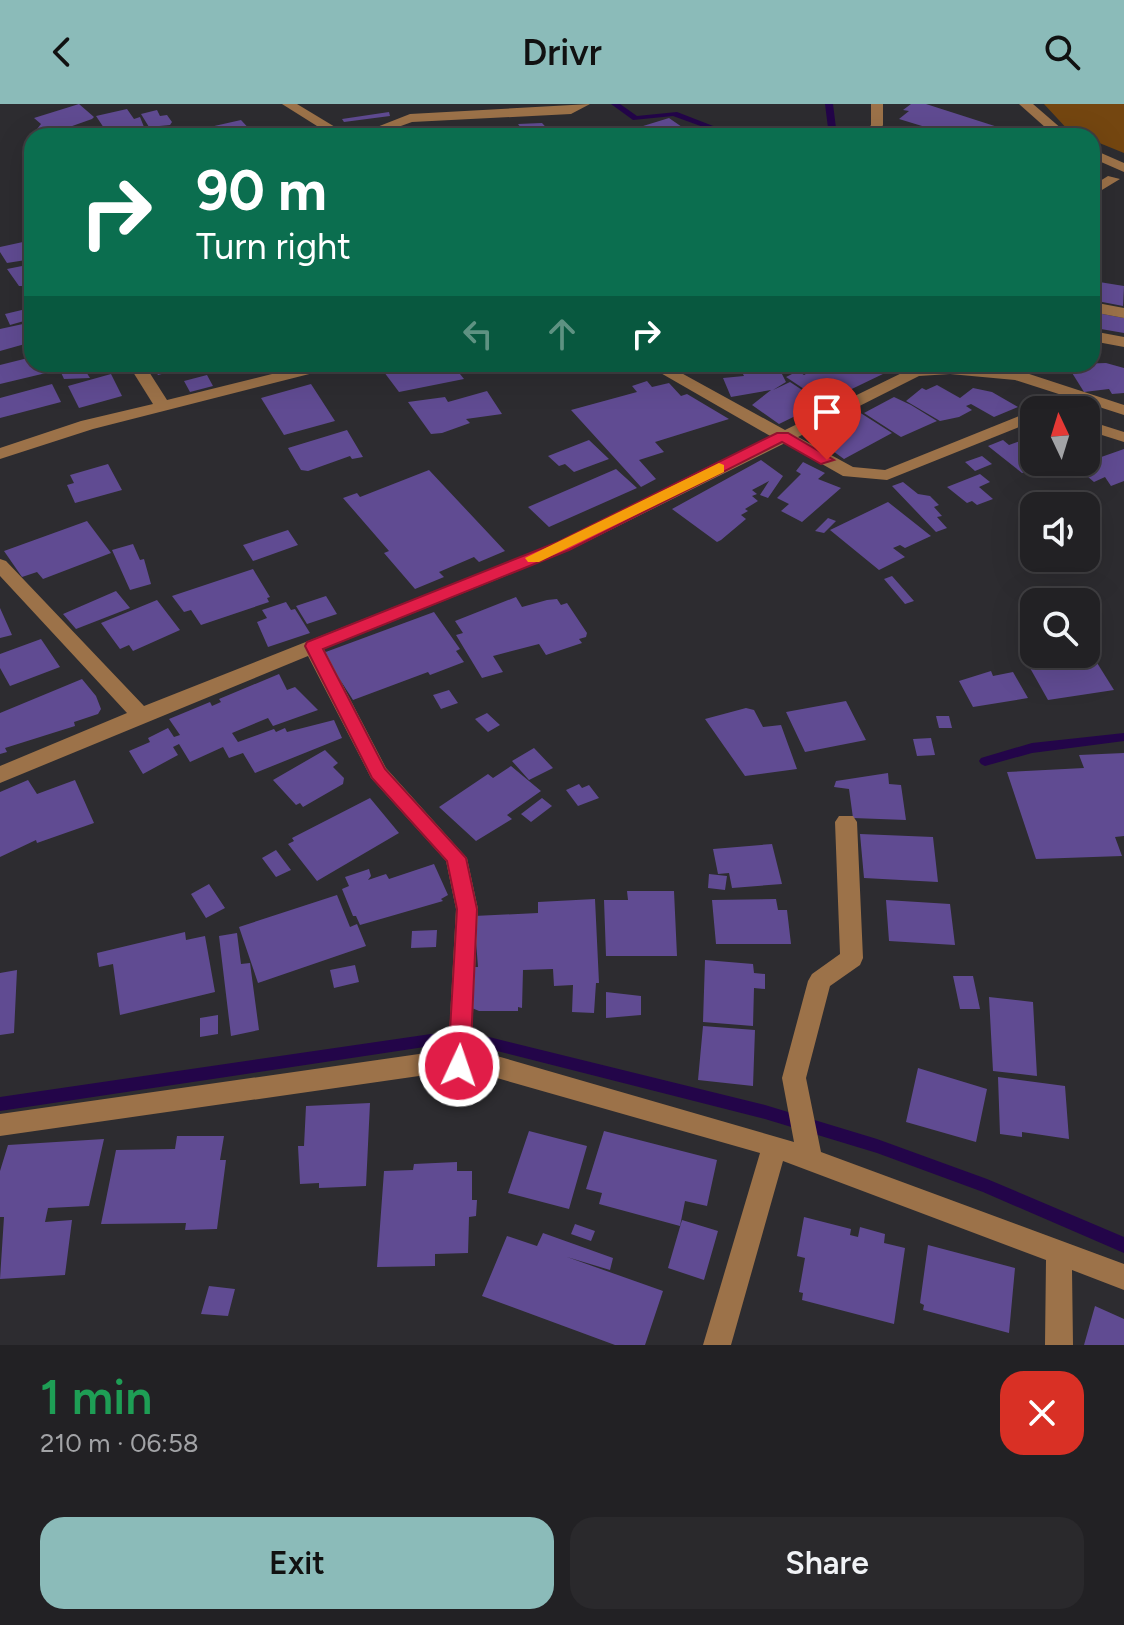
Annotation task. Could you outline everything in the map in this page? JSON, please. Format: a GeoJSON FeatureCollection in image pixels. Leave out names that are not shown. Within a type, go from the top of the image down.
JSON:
{"type":"FeatureCollection","features":[{"type":"Feature","properties":{"kind":"street"},"geometry":{"type":"LineString","coordinates":[[288,104],[328,127]]}},
{"type":"Feature","properties":{"kind":"street"},"geometry":{"type":"LineString","coordinates":[[383,128],[410,118],[571,110],[584,104]]}},
{"type":"Feature","properties":{"kind":"street"},"geometry":{"type":"LineString","coordinates":[[875,128],[877,104]]}},
{"type":"Feature","properties":{"kind":"street"},"geometry":{"type":"LineString","coordinates":[[1025,104],[1054,128]]}},
{"type":"Feature","properties":{"kind":"street"},"geometry":{"type":"LineString","coordinates":[[324,128],[328,127]]}},
{"type":"Feature","properties":{"kind":"street"},"geometry":{"type":"LineString","coordinates":[[1100,157],[1124,168]]}},
{"type":"Feature","properties":{"kind":"street"},"geometry":{"type":"LineString","coordinates":[[1100,187],[1113,179]]}},
{"type":"Feature","properties":{"kind":"street"},"geometry":{"type":"LineString","coordinates":[[1100,308],[1124,313]]}},
{"type":"Feature","properties":{"kind":"street"},"geometry":{"type":"LineString","coordinates":[[1100,338],[1124,342]]}},
{"type":"Feature","properties":{"kind":"street"},"geometry":{"type":"LineString","coordinates":[[141,372],[163,407]]}},
{"type":"Feature","properties":{"kind":"street"},"geometry":{"type":"LineString","coordinates":[[0,454],[87,425],[300,372]]}},
{"type":"Feature","properties":{"kind":"street"},"geometry":{"type":"LineString","coordinates":[[667,372],[849,472],[887,475],[1020,421]]}},
{"type":"Feature","properties":{"kind":"street"},"geometry":{"type":"LineString","coordinates":[[0,775],[141,715],[564,546],[916,372]]}},
{"type":"Feature","properties":{"kind":"street"},"geometry":{"type":"LineString","coordinates":[[991,372],[1017,375],[1124,410]]}},
{"type":"Feature","properties":{"kind":"street"},"geometry":{"type":"LineString","coordinates":[[1017,375],[1022,372]]}},
{"type":"Feature","properties":{"kind":"street"},"geometry":{"type":"LineString","coordinates":[[1100,429],[1124,437]]}},
{"type":"Feature","properties":{"kind":"street"},"geometry":{"type":"LineString","coordinates":[[0,565],[141,715]]}},
{"type":"Feature","properties":{"kind":"street"},"geometry":{"type":"LineString","coordinates":[[313,646],[378,773],[456,858],[467,909],[459,1066]]}},
{"type":"Feature","properties":{"kind":"street"},"geometry":{"type":"LineString","coordinates":[[810,1159],[794,1078],[820,981],[852,958],[846,822]]}},
{"type":"Feature","properties":{"kind":"street"},"geometry":{"type":"LineString","coordinates":[[0,1125],[419,1065],[497,1067],[775,1146],[1059,1250],[1124,1277]]}},
{"type":"Feature","properties":{"kind":"street"},"geometry":{"type":"LineString","coordinates":[[717,1345],[775,1146]]}},
{"type":"Feature","properties":{"kind":"street"},"geometry":{"type":"LineString","coordinates":[[1059,1250],[1059,1345]]}},
{"type":"Feature","properties":{"kind":"shaded area"},"geometry":{"type":"Polygon","coordinates":[[[1044,104],[1124,104],[1124,153],[1100,143],[1100,128],[1066,128],[1044,104]]]}},
{"type":"Feature","properties":{"kind":"building"},"geometry":{"type":"Polygon","coordinates":[[[79,104],[94,117],[67,128],[38,128],[41,124],[34,118],[79,104]]]}},
{"type":"Feature","properties":{"kind":"building"},"geometry":{"type":"Polygon","coordinates":[[[911,104],[926,104],[1001,128],[929,128],[899,119],[909,111],[903,110],[911,104]]]}},
{"type":"Feature","properties":{"kind":"building"},"geometry":{"type":"Polygon","coordinates":[[[127,109],[134,119],[140,117],[144,128],[104,128],[96,116],[127,109]]]}},
{"type":"Feature","properties":{"kind":"building"},"geometry":{"type":"Polygon","coordinates":[[[157,110],[160,116],[167,115],[172,122],[170,125],[149,127],[141,114],[157,110]]]}},
{"type":"Feature","properties":{"kind":"building"},"geometry":{"type":"Polygon","coordinates":[[[389,112],[390,116],[344,122],[342,119],[389,112]]]}},
{"type":"Feature","properties":{"kind":"building"},"geometry":{"type":"Polygon","coordinates":[[[669,118],[683,128],[637,128],[669,118]]]}},
{"type":"Feature","properties":{"kind":"building"},"geometry":{"type":"Polygon","coordinates":[[[241,120],[248,128],[205,128],[241,120]]]}},
{"type":"Feature","properties":{"kind":"building"},"geometry":{"type":"Polygon","coordinates":[[[542,123],[547,128],[521,128],[518,124],[542,123]]]}},
{"type":"Feature","properties":{"kind":"building"},"geometry":{"type":"Polygon","coordinates":[[[24,242],[24,260],[7,263],[0,247],[24,242]]]}},
{"type":"Feature","properties":{"kind":"building"},"geometry":{"type":"Polygon","coordinates":[[[24,266],[24,286],[19,286],[7,269],[24,266]]]}},
{"type":"Feature","properties":{"kind":"building"},"geometry":{"type":"Polygon","coordinates":[[[1100,282],[1124,286],[1123,306],[1100,302],[1100,282]]]}},
{"type":"Feature","properties":{"kind":"building"},"geometry":{"type":"Polygon","coordinates":[[[24,309],[24,321],[10,325],[5,314],[24,309]]]}},
{"type":"Feature","properties":{"kind":"building"},"geometry":{"type":"Polygon","coordinates":[[[1100,314],[1124,318],[1124,333],[1100,329],[1100,314]]]}},
{"type":"Feature","properties":{"kind":"building"},"geometry":{"type":"Polygon","coordinates":[[[24,324],[24,344],[0,351],[0,329],[24,324]]]}},
{"type":"Feature","properties":{"kind":"building"},"geometry":{"type":"Polygon","coordinates":[[[24,359],[24,372],[46,373],[0,384],[0,365],[24,359]]]}},
{"type":"Feature","properties":{"kind":"building"},"geometry":{"type":"Polygon","coordinates":[[[1100,363],[1124,368],[1124,393],[1112,394],[1109,389],[1084,392],[1072,372],[1100,372],[1100,363]]]}},
{"type":"Feature","properties":{"kind":"building"},"geometry":{"type":"Polygon","coordinates":[[[61,372],[86,372],[90,378],[64,379],[61,372]]]}},
{"type":"Feature","properties":{"kind":"building"},"geometry":{"type":"Polygon","coordinates":[[[384,372],[458,372],[464,379],[399,392],[384,372]]]}},
{"type":"Feature","properties":{"kind":"building"},"geometry":{"type":"Polygon","coordinates":[[[742,372],[781,372],[786,382],[773,390],[790,382],[822,403],[779,424],[752,405],[771,390],[731,397],[723,378],[744,376],[742,372]]]}},
{"type":"Feature","properties":{"kind":"building"},"geometry":{"type":"Polygon","coordinates":[[[796,372],[804,375],[810,372],[885,373],[831,399],[819,399],[786,377],[796,372]]]}},
{"type":"Feature","properties":{"kind":"building"},"geometry":{"type":"Polygon","coordinates":[[[111,374],[122,396],[79,408],[68,386],[111,374]]]}},
{"type":"Feature","properties":{"kind":"building"},"geometry":{"type":"Polygon","coordinates":[[[207,375],[213,386],[190,392],[184,381],[207,375]]]}},
{"type":"Feature","properties":{"kind":"building"},"geometry":{"type":"Polygon","coordinates":[[[647,381],[652,387],[669,383],[681,396],[687,394],[729,419],[655,442],[664,452],[639,460],[656,479],[641,487],[571,410],[637,392],[632,386],[647,381]]]}},
{"type":"Feature","properties":{"kind":"building"},"geometry":{"type":"Polygon","coordinates":[[[52,384],[61,402],[0,418],[0,398],[52,384]]]}},
{"type":"Feature","properties":{"kind":"building"},"geometry":{"type":"Polygon","coordinates":[[[311,384],[335,421],[284,435],[261,398],[311,384]]]}},
{"type":"Feature","properties":{"kind":"building"},"geometry":{"type":"Polygon","coordinates":[[[937,385],[960,398],[973,388],[992,392],[1018,407],[994,417],[971,404],[966,406],[972,410],[940,421],[906,401],[922,388],[926,390],[937,385]]]}},
{"type":"Feature","properties":{"kind":"building"},"geometry":{"type":"Polygon","coordinates":[[[487,391],[502,414],[466,419],[470,423],[442,433],[431,434],[408,402],[445,397],[448,402],[487,391]]]}},
{"type":"Feature","properties":{"kind":"building"},"geometry":{"type":"Polygon","coordinates":[[[894,397],[937,421],[901,437],[864,413],[894,397]]]}},
{"type":"Feature","properties":{"kind":"building"},"geometry":{"type":"Polygon","coordinates":[[[859,412],[892,433],[844,459],[812,436],[859,412]]]}},
{"type":"Feature","properties":{"kind":"building"},"geometry":{"type":"Polygon","coordinates":[[[347,430],[363,457],[352,459],[350,456],[308,471],[301,470],[288,448],[347,430]]]}},
{"type":"Feature","properties":{"kind":"building"},"geometry":{"type":"Polygon","coordinates":[[[589,440],[609,459],[574,472],[565,464],[559,466],[548,456],[589,440]]]}},
{"type":"Feature","properties":{"kind":"building"},"geometry":{"type":"Polygon","coordinates":[[[1003,440],[1009,445],[1020,441],[1020,471],[988,446],[1003,440]]]}},
{"type":"Feature","properties":{"kind":"building"},"geometry":{"type":"Polygon","coordinates":[[[1124,449],[1124,481],[1111,486],[1105,477],[1094,482],[1087,476],[1100,476],[1100,457],[1124,449]]]}},
{"type":"Feature","properties":{"kind":"building"},"geometry":{"type":"Polygon","coordinates":[[[982,456],[992,464],[975,471],[965,462],[982,456]]]}},
{"type":"Feature","properties":{"kind":"building"},"geometry":{"type":"Polygon","coordinates":[[[761,460],[783,476],[768,498],[760,495],[769,481],[752,490],[757,494],[752,496],[758,501],[745,509],[748,511],[741,515],[746,519],[721,540],[717,542],[672,509],[761,460]]]}},
{"type":"Feature","properties":{"kind":"building"},"geometry":{"type":"Polygon","coordinates":[[[803,462],[825,473],[818,479],[841,488],[802,522],[781,511],[789,504],[777,498],[801,474],[796,471],[803,462]]]}},
{"type":"Feature","properties":{"kind":"building"},"geometry":{"type":"Polygon","coordinates":[[[108,464],[122,490],[75,503],[67,485],[74,483],[70,475],[108,464]]]}},
{"type":"Feature","properties":{"kind":"building"},"geometry":{"type":"Polygon","coordinates":[[[616,469],[637,488],[549,527],[528,507],[616,469]]]}},
{"type":"Feature","properties":{"kind":"building"},"geometry":{"type":"Polygon","coordinates":[[[429,470],[505,551],[479,562],[474,557],[439,572],[444,577],[415,589],[384,553],[389,551],[343,498],[357,493],[360,497],[429,470]]]}},
{"type":"Feature","properties":{"kind":"building"},"geometry":{"type":"Polygon","coordinates":[[[980,474],[990,482],[979,487],[993,499],[977,505],[972,501],[967,503],[947,487],[980,474]]]}},
{"type":"Feature","properties":{"kind":"building"},"geometry":{"type":"Polygon","coordinates":[[[903,482],[918,494],[930,496],[939,505],[934,507],[942,516],[937,517],[947,528],[936,532],[892,486],[903,482]]]}},
{"type":"Feature","properties":{"kind":"building"},"geometry":{"type":"Polygon","coordinates":[[[888,502],[931,536],[905,548],[900,545],[893,548],[905,557],[879,570],[830,530],[888,502]]]}},
{"type":"Feature","properties":{"kind":"building"},"geometry":{"type":"Polygon","coordinates":[[[828,518],[836,521],[824,533],[815,531],[828,518]]]}},
{"type":"Feature","properties":{"kind":"building"},"geometry":{"type":"Polygon","coordinates":[[[87,521],[111,553],[43,579],[37,572],[22,577],[4,551],[87,521]]]}},
{"type":"Feature","properties":{"kind":"building"},"geometry":{"type":"Polygon","coordinates":[[[288,530],[298,545],[253,561],[243,545],[288,530]]]}},
{"type":"Feature","properties":{"kind":"building"},"geometry":{"type":"Polygon","coordinates":[[[133,544],[140,560],[144,559],[151,584],[130,590],[112,550],[133,544]]]}},
{"type":"Feature","properties":{"kind":"building"},"geometry":{"type":"Polygon","coordinates":[[[253,569],[270,597],[267,598],[269,602],[201,625],[191,610],[184,612],[172,596],[253,569]]]}},
{"type":"Feature","properties":{"kind":"building"},"geometry":{"type":"Polygon","coordinates":[[[892,576],[914,601],[905,604],[884,579],[892,576]]]}},
{"type":"Feature","properties":{"kind":"building"},"geometry":{"type":"Polygon","coordinates":[[[116,591],[130,608],[76,629],[63,614],[116,591]]]}},
{"type":"Feature","properties":{"kind":"building"},"geometry":{"type":"Polygon","coordinates":[[[326,596],[337,614],[307,624],[296,606],[326,596]]]}},
{"type":"Feature","properties":{"kind":"building"},"geometry":{"type":"Polygon","coordinates":[[[516,597],[522,607],[557,599],[561,605],[567,603],[587,633],[586,637],[579,639],[582,643],[546,655],[539,644],[493,656],[503,672],[482,678],[456,635],[463,633],[455,621],[516,597]]]}},
{"type":"Feature","properties":{"kind":"building"},"geometry":{"type":"Polygon","coordinates":[[[157,600],[180,630],[133,651],[129,645],[120,649],[101,623],[157,600]]]}},
{"type":"Feature","properties":{"kind":"building"},"geometry":{"type":"Polygon","coordinates":[[[286,602],[291,610],[295,609],[310,633],[268,647],[257,622],[267,618],[262,610],[286,602]]]}},
{"type":"Feature","properties":{"kind":"building"},"geometry":{"type":"Polygon","coordinates":[[[0,608],[12,635],[0,638],[0,608]]]}},
{"type":"Feature","properties":{"kind":"building"},"geometry":{"type":"Polygon","coordinates":[[[434,612],[460,649],[456,651],[464,662],[353,700],[323,653],[434,612]]]}},
{"type":"Feature","properties":{"kind":"building"},"geometry":{"type":"Polygon","coordinates":[[[41,639],[60,667],[10,686],[0,668],[0,654],[41,639]]]}},
{"type":"Feature","properties":{"kind":"building"},"geometry":{"type":"Polygon","coordinates":[[[1030,668],[1100,668],[1114,690],[1048,700],[1030,668]]]}},
{"type":"Feature","properties":{"kind":"building"},"geometry":{"type":"Polygon","coordinates":[[[991,671],[993,676],[1013,672],[1028,698],[973,707],[959,681],[991,671]]]}},
{"type":"Feature","properties":{"kind":"building"},"geometry":{"type":"Polygon","coordinates":[[[279,674],[287,690],[295,687],[318,710],[273,726],[268,718],[232,733],[238,742],[274,729],[276,732],[285,728],[287,732],[334,720],[342,738],[255,773],[243,753],[229,758],[223,747],[190,762],[179,744],[173,747],[178,755],[143,774],[129,751],[150,742],[148,738],[168,728],[174,737],[180,735],[169,719],[210,702],[212,706],[221,702],[219,699],[279,674]]]}},
{"type":"Feature","properties":{"kind":"building"},"geometry":{"type":"Polygon","coordinates":[[[82,679],[96,696],[101,709],[98,714],[74,722],[75,726],[5,748],[7,752],[0,754],[0,713],[82,679]]]}},
{"type":"Feature","properties":{"kind":"building"},"geometry":{"type":"Polygon","coordinates":[[[449,690],[458,703],[441,709],[433,695],[449,690]]]}},
{"type":"Feature","properties":{"kind":"building"},"geometry":{"type":"Polygon","coordinates":[[[846,701],[866,740],[805,752],[786,712],[846,701]]]}},
{"type":"Feature","properties":{"kind":"building"},"geometry":{"type":"Polygon","coordinates":[[[746,708],[754,710],[763,727],[781,725],[797,769],[745,776],[705,719],[746,708]]]}},
{"type":"Feature","properties":{"kind":"building"},"geometry":{"type":"Polygon","coordinates":[[[487,713],[500,725],[488,732],[475,719],[487,713]]]}},
{"type":"Feature","properties":{"kind":"building"},"geometry":{"type":"Polygon","coordinates":[[[936,716],[949,716],[952,728],[939,728],[936,716]]]}},
{"type":"Feature","properties":{"kind":"building"},"geometry":{"type":"Polygon","coordinates":[[[931,738],[935,755],[917,756],[913,739],[931,738]]]}},
{"type":"Feature","properties":{"kind":"building"},"geometry":{"type":"Polygon","coordinates":[[[534,748],[553,768],[529,780],[512,761],[534,748]]]}},
{"type":"Feature","properties":{"kind":"building"},"geometry":{"type":"Polygon","coordinates":[[[325,750],[338,763],[333,767],[344,778],[343,784],[303,807],[300,803],[296,805],[273,780],[325,750]]]}},
{"type":"Feature","properties":{"kind":"building"},"geometry":{"type":"Polygon","coordinates":[[[1124,753],[1124,836],[1115,837],[1122,856],[1036,859],[1007,772],[1084,768],[1079,755],[1124,753]]]}},
{"type":"Feature","properties":{"kind":"building"},"geometry":{"type":"Polygon","coordinates":[[[511,766],[541,791],[507,815],[512,819],[476,841],[439,807],[488,774],[493,778],[511,766]]]}},
{"type":"Feature","properties":{"kind":"building"},"geometry":{"type":"Polygon","coordinates":[[[888,773],[889,784],[901,785],[906,820],[853,818],[849,789],[834,787],[836,781],[888,773]]]}},
{"type":"Feature","properties":{"kind":"building"},"geometry":{"type":"Polygon","coordinates":[[[28,780],[37,794],[75,780],[94,823],[37,843],[36,840],[0,857],[0,792],[28,780]]]}},
{"type":"Feature","properties":{"kind":"building"},"geometry":{"type":"Polygon","coordinates":[[[579,784],[582,788],[589,785],[599,798],[578,806],[566,790],[579,784]]]}},
{"type":"Feature","properties":{"kind":"building"},"geometry":{"type":"Polygon","coordinates":[[[370,798],[399,833],[317,881],[288,844],[294,841],[292,838],[370,798]]]}},
{"type":"Feature","properties":{"kind":"building"},"geometry":{"type":"Polygon","coordinates":[[[542,798],[552,806],[531,822],[521,814],[542,798]]]}},
{"type":"Feature","properties":{"kind":"building"},"geometry":{"type":"Polygon","coordinates":[[[860,834],[933,837],[938,882],[864,878],[860,834]]]}},
{"type":"Feature","properties":{"kind":"building"},"geometry":{"type":"Polygon","coordinates":[[[772,844],[782,884],[732,888],[729,873],[718,874],[713,849],[772,844]]]}},
{"type":"Feature","properties":{"kind":"building"},"geometry":{"type":"Polygon","coordinates":[[[276,850],[291,870],[276,877],[262,858],[276,850]]]}},
{"type":"Feature","properties":{"kind":"building"},"geometry":{"type":"Polygon","coordinates":[[[434,864],[448,895],[441,899],[443,901],[360,925],[353,916],[342,889],[349,886],[345,877],[369,869],[371,876],[368,880],[386,874],[389,879],[434,864]]]}},
{"type":"Feature","properties":{"kind":"building"},"geometry":{"type":"Polygon","coordinates":[[[709,874],[727,876],[725,890],[708,888],[709,874]]]}},
{"type":"Feature","properties":{"kind":"building"},"geometry":{"type":"Polygon","coordinates":[[[209,884],[225,908],[206,918],[191,894],[209,884]]]}},
{"type":"Feature","properties":{"kind":"building"},"geometry":{"type":"Polygon","coordinates":[[[627,891],[674,891],[677,956],[606,956],[604,900],[628,900],[627,891]]]}},
{"type":"Feature","properties":{"kind":"building"},"geometry":{"type":"Polygon","coordinates":[[[337,895],[350,927],[357,924],[366,946],[258,983],[239,927],[337,895]]]}},
{"type":"Feature","properties":{"kind":"building"},"geometry":{"type":"Polygon","coordinates":[[[595,899],[599,983],[596,983],[594,1013],[572,1012],[573,985],[554,986],[553,969],[523,970],[522,1008],[518,1007],[518,1011],[479,1011],[472,1008],[474,967],[478,967],[474,916],[538,913],[538,902],[595,899]]]}},
{"type":"Feature","properties":{"kind":"building"},"geometry":{"type":"Polygon","coordinates":[[[776,899],[778,910],[787,910],[791,944],[716,944],[712,900],[776,899]]]}},
{"type":"Feature","properties":{"kind":"building"},"geometry":{"type":"Polygon","coordinates":[[[886,900],[950,904],[955,945],[889,941],[886,900]]]}},
{"type":"Feature","properties":{"kind":"building"},"geometry":{"type":"Polygon","coordinates":[[[437,930],[436,947],[411,948],[412,931],[437,930]]]}},
{"type":"Feature","properties":{"kind":"building"},"geometry":{"type":"Polygon","coordinates":[[[185,932],[186,940],[205,936],[215,992],[120,1015],[113,964],[99,967],[97,953],[185,932]]]}},
{"type":"Feature","properties":{"kind":"building"},"geometry":{"type":"Polygon","coordinates":[[[237,933],[241,964],[250,963],[259,1030],[231,1036],[219,936],[237,933]]]}},
{"type":"Feature","properties":{"kind":"building"},"geometry":{"type":"Polygon","coordinates":[[[705,960],[753,964],[754,973],[765,974],[765,989],[754,988],[753,1026],[703,1022],[705,960]]]}},
{"type":"Feature","properties":{"kind":"building"},"geometry":{"type":"Polygon","coordinates":[[[355,965],[359,982],[334,988],[330,970],[355,965]]]}},
{"type":"Feature","properties":{"kind":"building"},"geometry":{"type":"Polygon","coordinates":[[[17,970],[14,1033],[0,1035],[0,973],[17,970]]]}},
{"type":"Feature","properties":{"kind":"building"},"geometry":{"type":"Polygon","coordinates":[[[953,976],[973,976],[980,1009],[960,1009],[953,976]]]}},
{"type":"Feature","properties":{"kind":"building"},"geometry":{"type":"Polygon","coordinates":[[[606,992],[641,996],[641,1015],[606,1018],[606,992]]]}},
{"type":"Feature","properties":{"kind":"building"},"geometry":{"type":"Polygon","coordinates":[[[989,997],[1033,1002],[1037,1076],[993,1071],[989,997]]]}},
{"type":"Feature","properties":{"kind":"building"},"geometry":{"type":"Polygon","coordinates":[[[218,1015],[218,1034],[200,1037],[200,1018],[218,1015]]]}},
{"type":"Feature","properties":{"kind":"building"},"geometry":{"type":"Polygon","coordinates":[[[703,1026],[755,1030],[753,1086],[698,1080],[703,1026]]]}},
{"type":"Feature","properties":{"kind":"building"},"geometry":{"type":"Polygon","coordinates":[[[918,1068],[987,1089],[976,1142],[906,1122],[918,1068]]]}},
{"type":"Feature","properties":{"kind":"building"},"geometry":{"type":"Polygon","coordinates":[[[998,1077],[1065,1086],[1069,1139],[1022,1132],[1022,1137],[1000,1134],[998,1077]]]}},
{"type":"Feature","properties":{"kind":"building"},"geometry":{"type":"Polygon","coordinates":[[[370,1103],[366,1186],[319,1188],[319,1183],[300,1184],[298,1146],[304,1146],[306,1106],[370,1103]]]}},
{"type":"Feature","properties":{"kind":"building"},"geometry":{"type":"Polygon","coordinates":[[[529,1131],[587,1146],[569,1209],[508,1193],[529,1131]]]}},
{"type":"Feature","properties":{"kind":"building"},"geometry":{"type":"Polygon","coordinates":[[[604,1131],[717,1160],[707,1206],[685,1201],[680,1226],[599,1204],[602,1193],[586,1189],[604,1131]]]}},
{"type":"Feature","properties":{"kind":"building"},"geometry":{"type":"Polygon","coordinates":[[[177,1136],[224,1136],[220,1160],[226,1160],[217,1229],[185,1230],[186,1223],[101,1224],[116,1150],[175,1149],[177,1136]]]}},
{"type":"Feature","properties":{"kind":"building"},"geometry":{"type":"Polygon","coordinates":[[[104,1139],[89,1206],[48,1208],[45,1222],[72,1220],[65,1275],[0,1279],[4,1217],[0,1217],[0,1171],[8,1145],[104,1139]]]}},
{"type":"Feature","properties":{"kind":"building"},"geometry":{"type":"Polygon","coordinates":[[[457,1162],[457,1171],[472,1171],[472,1200],[477,1200],[476,1216],[469,1217],[468,1253],[435,1254],[435,1266],[377,1267],[384,1171],[413,1170],[414,1164],[457,1162]]]}},
{"type":"Feature","properties":{"kind":"building"},"geometry":{"type":"Polygon","coordinates":[[[804,1217],[851,1229],[850,1235],[858,1237],[860,1227],[885,1234],[884,1243],[905,1248],[894,1324],[802,1300],[803,1293],[799,1292],[805,1258],[797,1256],[804,1217]]]}},
{"type":"Feature","properties":{"kind":"building"},"geometry":{"type":"Polygon","coordinates":[[[682,1220],[718,1231],[704,1280],[668,1268],[682,1220]]]}},
{"type":"Feature","properties":{"kind":"building"},"geometry":{"type":"Polygon","coordinates":[[[575,1224],[595,1231],[591,1241],[571,1234],[575,1224]]]}},
{"type":"Feature","properties":{"kind":"building"},"geometry":{"type":"Polygon","coordinates":[[[543,1233],[613,1258],[610,1270],[567,1257],[663,1291],[645,1345],[615,1345],[482,1296],[507,1236],[537,1246],[543,1233]]]}},
{"type":"Feature","properties":{"kind":"building"},"geometry":{"type":"Polygon","coordinates":[[[928,1245],[1015,1268],[1009,1333],[923,1310],[924,1305],[920,1303],[928,1245]]]}},
{"type":"Feature","properties":{"kind":"building"},"geometry":{"type":"Polygon","coordinates":[[[209,1286],[235,1289],[228,1316],[201,1314],[209,1286]]]}},
{"type":"Feature","properties":{"kind":"building"},"geometry":{"type":"Polygon","coordinates":[[[1095,1306],[1124,1319],[1124,1345],[1084,1345],[1095,1306]]]}},
{"type":"Feature","properties":{"kind":"waterway"},"geometry":{"type":"LineString","coordinates":[[615,104],[636,118],[674,114],[713,128]]}},
{"type":"Feature","properties":{"kind":"waterway"},"geometry":{"type":"LineString","coordinates":[[829,104],[832,128]]}},
{"type":"Feature","properties":{"kind":"waterway"},"geometry":{"type":"LineString","coordinates":[[985,761],[1032,748],[1124,737]]}},
{"type":"Feature","properties":{"kind":"waterway"},"geometry":{"type":"LineString","coordinates":[[0,1104],[431,1040],[489,1043],[765,1112],[877,1146],[987,1186],[1124,1245]]}},
{"type":"Feature","properties":{"kind":"slow traffic"},"geometry":{"type":"LineString","coordinates":[[533,558],[564,546],[719,468]]}},
{"type":"Feature","properties":{"kind":"route"},"geometry":{"type":"LineString","coordinates":[[459,1066],[467,909],[456,858],[378,773],[313,646],[564,546],[783,436],[827,460]]}}]}
